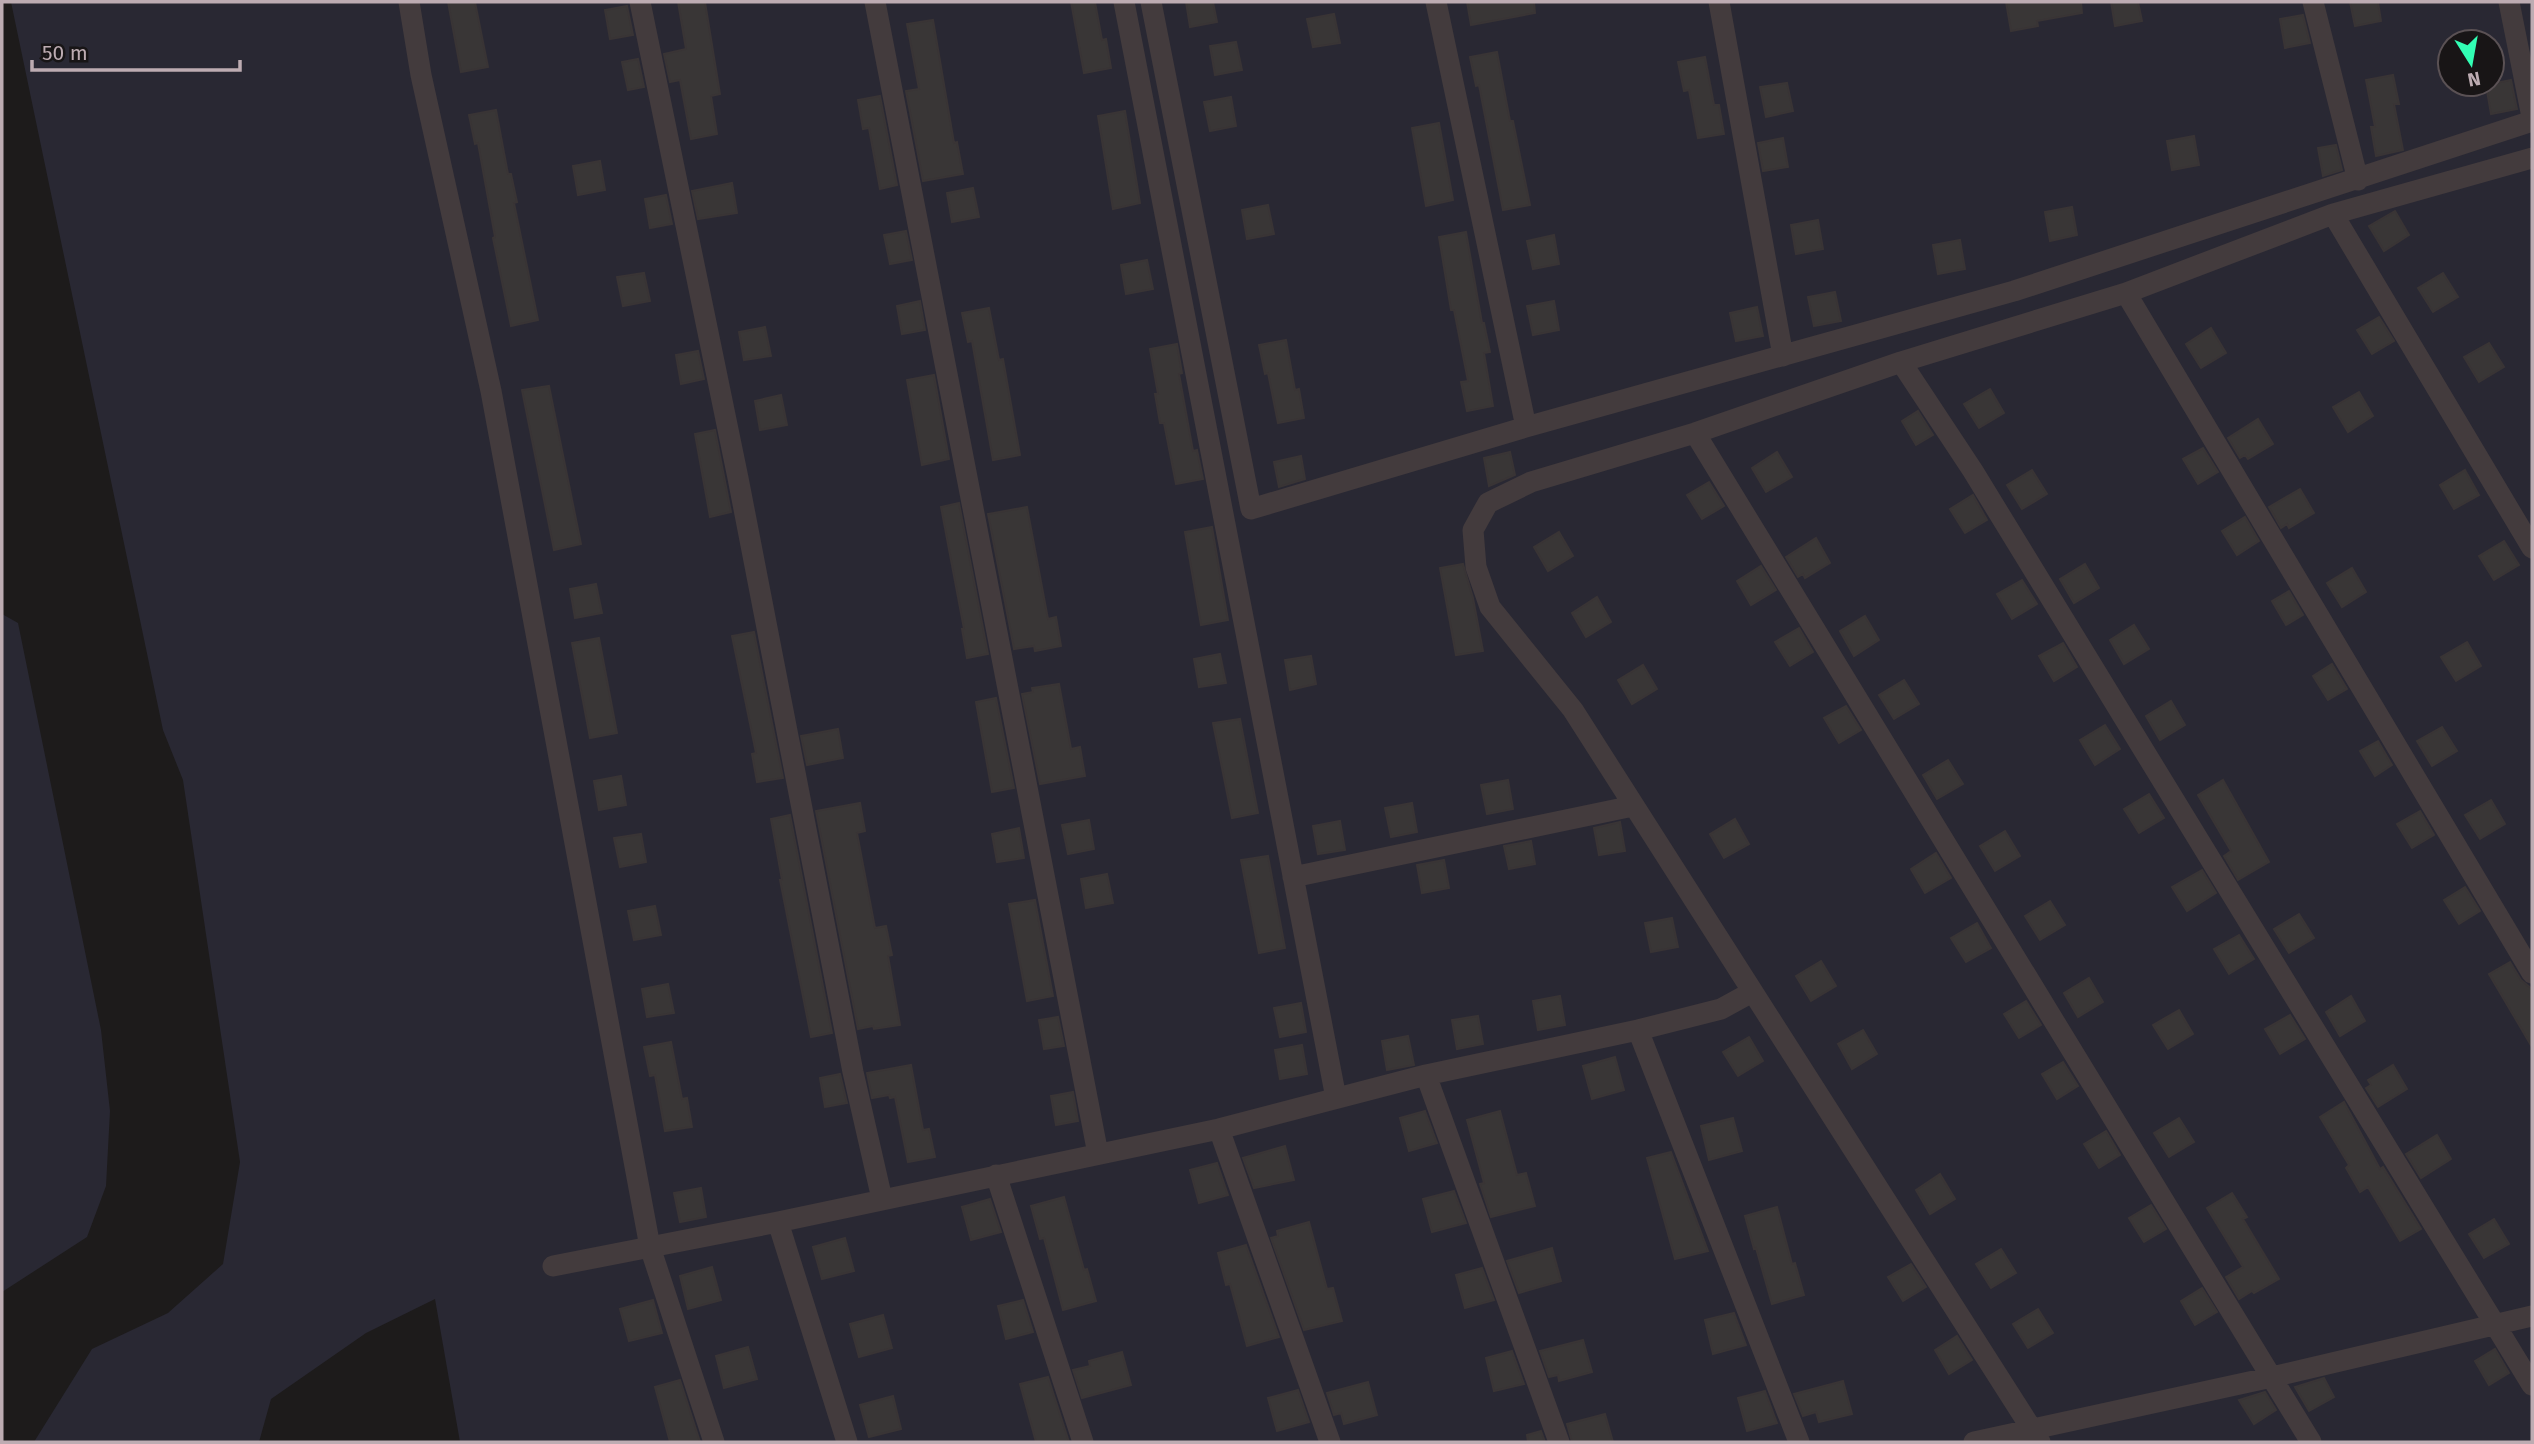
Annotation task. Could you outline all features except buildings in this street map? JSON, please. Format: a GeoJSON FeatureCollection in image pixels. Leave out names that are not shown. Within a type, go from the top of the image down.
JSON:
{"type":"FeatureCollection","features":[{"type":"Feature","properties":{"kind":"lane"},"geometry":{"type":"LineString","coordinates":[[409,2],[421,75],[491,391],[650,1247],[714,1442]]}},
{"type":"Feature","properties":{"kind":"lane"},"geometry":{"type":"LineString","coordinates":[[640,2],[749,532],[853,1072],[882,1199]]}},
{"type":"Feature","properties":{"kind":"lane"},"geometry":{"type":"LineString","coordinates":[[875,2],[1098,1154]]}},
{"type":"Feature","properties":{"kind":"lane"},"geometry":{"type":"LineString","coordinates":[[1124,2],[1336,1098]]}},
{"type":"Feature","properties":{"kind":"lane"},"geometry":{"type":"LineString","coordinates":[[1151,2],[1251,509],[1526,427],[2014,291],[2358,180],[2532,119],[2509,2]]}},
{"type":"Feature","properties":{"kind":"lane"},"geometry":{"type":"LineString","coordinates":[[1436,2],[1526,427]]}},
{"type":"Feature","properties":{"kind":"lane"},"geometry":{"type":"LineString","coordinates":[[2313,2],[2358,180]]}},
{"type":"Feature","properties":{"kind":"lane"},"geometry":{"type":"LineString","coordinates":[[1724,3],[1783,355]]}},
{"type":"Feature","properties":{"kind":"lane"},"geometry":{"type":"LineString","coordinates":[[2035,1436],[1573,710],[1490,607],[1476,567],[1473,530],[1488,503],[1531,482],[1695,433],[1901,362],[2126,293],[2333,214],[2532,158]]}},
{"type":"Feature","properties":{"kind":"lane"},"geometry":{"type":"LineString","coordinates":[[2333,214],[2532,548]]}},
{"type":"Feature","properties":{"kind":"lane"},"geometry":{"type":"LineString","coordinates":[[2126,293],[2532,973]]}},
{"type":"Feature","properties":{"kind":"lane"},"geometry":{"type":"LineString","coordinates":[[1901,362],[1973,471],[2532,1385]]}},
{"type":"Feature","properties":{"kind":"lane"},"geometry":{"type":"LineString","coordinates":[[1695,433],[2311,1442]]}},
{"type":"Feature","properties":{"kind":"lane"},"geometry":{"type":"LineString","coordinates":[[1293,877],[1633,806]]}},
{"type":"Feature","properties":{"kind":"lane"},"geometry":{"type":"LineString","coordinates":[[553,1266],[778,1222],[1219,1129],[1426,1075],[1638,1030],[1721,1009],[1752,992]]}},
{"type":"Feature","properties":{"kind":"lane"},"geometry":{"type":"LineString","coordinates":[[1638,1030],[1799,1442]]}},
{"type":"Feature","properties":{"kind":"lane"},"geometry":{"type":"LineString","coordinates":[[1426,1075],[1559,1442]]}},
{"type":"Feature","properties":{"kind":"lane"},"geometry":{"type":"LineString","coordinates":[[1219,1129],[1331,1442]]}},
{"type":"Feature","properties":{"kind":"lane"},"geometry":{"type":"LineString","coordinates":[[996,1175],[1083,1442]]}},
{"type":"Feature","properties":{"kind":"lane"},"geometry":{"type":"LineString","coordinates":[[778,1222],[847,1442]]}},
{"type":"Feature","properties":{"kind":"lane"},"geometry":{"type":"LineString","coordinates":[[1974,1442],[2035,1436],[2532,1316]]}},
{"type":"Feature","properties":{"kind":"shaded area"},"geometry":{"type":"Polygon","coordinates":[[[11,2],[2532,2],[2532,1442],[460,1442],[435,1299],[366,1333],[271,1399],[259,1442],[34,1442],[92,1349],[168,1313],[223,1264],[240,1162],[183,780],[163,730],[11,2]]]}},
{"type":"Feature","properties":{"kind":"shaded area"},"geometry":{"type":"Polygon","coordinates":[[[2,614],[18,623],[101,1030],[110,1111],[106,1186],[87,1237],[2,1292],[2,614]]]}}]}
